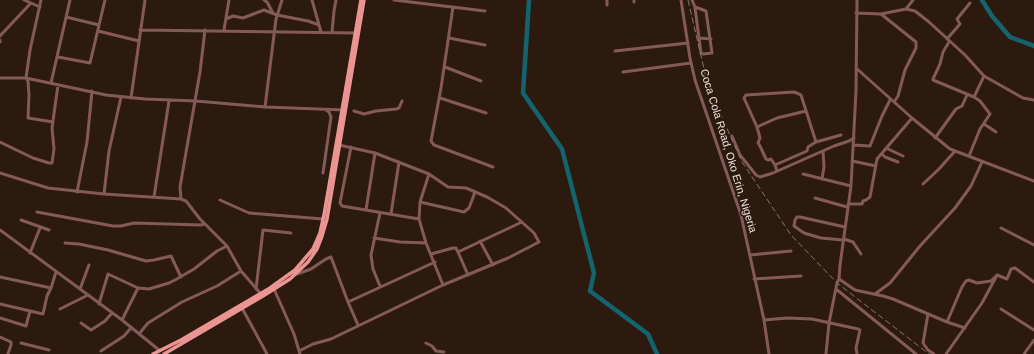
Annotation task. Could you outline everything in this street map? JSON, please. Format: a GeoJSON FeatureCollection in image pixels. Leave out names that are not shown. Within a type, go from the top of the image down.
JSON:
{"type":"FeatureCollection","features":[{"type":"Feature","properties":{"kind":"main road"},"geometry":{"type":"LineString","coordinates":[[164,354],[169,353],[274,289],[295,274],[313,255],[321,239],[327,219],[361,0]]}},
{"type":"Feature","properties":{"kind":"main road"},"geometry":{"type":"LineString","coordinates":[[153,354],[181,340],[261,294],[289,275],[308,256],[318,239],[323,219],[364,0]]}},
{"type":"Feature","properties":{"kind":"street"},"geometry":{"type":"LineString","coordinates":[[24,0],[30,4],[40,7]]}},
{"type":"Feature","properties":{"kind":"street"},"geometry":{"type":"LineString","coordinates":[[41,0],[30,50],[26,78],[28,81],[29,95],[28,118],[53,122]]}},
{"type":"Feature","properties":{"kind":"street"},"geometry":{"type":"LineString","coordinates":[[51,83],[70,0]]}},
{"type":"Feature","properties":{"kind":"street"},"geometry":{"type":"LineString","coordinates":[[58,57],[90,63],[105,0]]}},
{"type":"Feature","properties":{"kind":"street"},"geometry":{"type":"LineString","coordinates":[[130,98],[145,0]]}},
{"type":"Feature","properties":{"kind":"street"},"geometry":{"type":"LineString","coordinates":[[224,30],[229,0]]}},
{"type":"Feature","properties":{"kind":"street"},"geometry":{"type":"LineString","coordinates":[[264,0],[267,2],[273,14]]}},
{"type":"Feature","properties":{"kind":"street"},"geometry":{"type":"LineString","coordinates":[[265,107],[277,15],[282,0]]}},
{"type":"Feature","properties":{"kind":"street"},"geometry":{"type":"LineString","coordinates":[[312,0],[321,32]]}},
{"type":"Feature","properties":{"kind":"street"},"geometry":{"type":"LineString","coordinates":[[332,32],[336,0]]}},
{"type":"Feature","properties":{"kind":"street"},"geometry":{"type":"LineString","coordinates":[[394,0],[485,11]]}},
{"type":"Feature","properties":{"kind":"street"},"geometry":{"type":"LineString","coordinates":[[432,4],[433,0]]}},
{"type":"Feature","properties":{"kind":"street"},"geometry":{"type":"LineString","coordinates":[[607,0],[607,5]]}},
{"type":"Feature","properties":{"kind":"street","name":"Coca Cola Road, Oko Erin, Nigeria"},"geometry":{"type":"LineString","coordinates":[[681,0],[691,63],[706,114],[741,215],[764,320],[769,354]]}},
{"type":"Feature","properties":{"kind":"street"},"geometry":{"type":"LineString","coordinates":[[692,0],[693,6],[695,8],[700,48],[703,54],[712,53],[706,11],[693,6]]}},
{"type":"Feature","properties":{"kind":"street"},"geometry":{"type":"LineString","coordinates":[[826,354],[828,323],[839,279],[851,186],[854,145],[857,0]]}},
{"type":"Feature","properties":{"kind":"street"},"geometry":{"type":"LineString","coordinates":[[906,9],[914,0]]}},
{"type":"Feature","properties":{"kind":"street"},"geometry":{"type":"LineString","coordinates":[[969,156],[980,130],[990,114],[980,101],[974,97],[932,79],[940,64],[948,40],[960,24],[957,19],[970,3]]}},
{"type":"Feature","properties":{"kind":"street"},"geometry":{"type":"LineString","coordinates":[[0,36],[30,4]]}},
{"type":"Feature","properties":{"kind":"street"},"geometry":{"type":"LineString","coordinates":[[453,7],[445,67],[431,144],[493,167]]}},
{"type":"Feature","properties":{"kind":"street"},"geometry":{"type":"LineString","coordinates":[[856,13],[881,14],[906,9],[915,11],[965,55],[984,76],[1023,98],[1034,100]]}},
{"type":"Feature","properties":{"kind":"street"},"geometry":{"type":"LineString","coordinates":[[226,19],[233,16],[243,18],[264,10],[273,14],[308,21],[319,25]]}},
{"type":"Feature","properties":{"kind":"street"},"geometry":{"type":"LineString","coordinates":[[881,14],[916,42],[916,48],[905,70],[898,96],[894,102]]}},
{"type":"Feature","properties":{"kind":"street"},"geometry":{"type":"LineString","coordinates":[[66,17],[99,25]]}},
{"type":"Feature","properties":{"kind":"street"},"geometry":{"type":"LineString","coordinates":[[140,30],[355,33]]}},
{"type":"Feature","properties":{"kind":"street"},"geometry":{"type":"LineString","coordinates":[[181,199],[180,187],[196,101],[205,30]]}},
{"type":"Feature","properties":{"kind":"street"},"geometry":{"type":"LineString","coordinates":[[98,31],[139,41]]}},
{"type":"Feature","properties":{"kind":"street"},"geometry":{"type":"LineString","coordinates":[[448,38],[485,45]]}},
{"type":"Feature","properties":{"kind":"street"},"geometry":{"type":"LineString","coordinates":[[699,38],[711,39]]}},
{"type":"Feature","properties":{"kind":"street"},"geometry":{"type":"LineString","coordinates":[[615,51],[688,43]]}},
{"type":"Feature","properties":{"kind":"street"},"geometry":{"type":"LineString","coordinates":[[623,72],[691,63]]}},
{"type":"Feature","properties":{"kind":"street"},"geometry":{"type":"LineString","coordinates":[[445,67],[482,81]]}},
{"type":"Feature","properties":{"kind":"street"},"geometry":{"type":"LineString","coordinates":[[856,68],[890,100],[943,145],[954,151],[1034,182]]}},
{"type":"Feature","properties":{"kind":"street"},"geometry":{"type":"LineString","coordinates":[[974,97],[984,76]]}},
{"type":"Feature","properties":{"kind":"street"},"geometry":{"type":"LineString","coordinates":[[0,78],[26,78],[130,98],[169,101],[196,101],[265,107],[344,110]]}},
{"type":"Feature","properties":{"kind":"street"},"geometry":{"type":"LineString","coordinates":[[0,142],[33,158],[51,163],[54,149],[52,130],[58,85]]}},
{"type":"Feature","properties":{"kind":"street"},"geometry":{"type":"LineString","coordinates":[[78,192],[87,142],[92,91]]}},
{"type":"Feature","properties":{"kind":"street"},"geometry":{"type":"LineString","coordinates":[[778,171],[771,159],[768,160],[766,158],[758,143],[760,138],[757,127],[744,100],[744,96],[797,92],[801,95],[816,142]]}},
{"type":"Feature","properties":{"kind":"street"},"geometry":{"type":"LineString","coordinates":[[935,138],[956,109],[962,106],[967,95]]}},
{"type":"Feature","properties":{"kind":"street"},"geometry":{"type":"LineString","coordinates":[[104,194],[109,151],[121,97]]}},
{"type":"Feature","properties":{"kind":"street"},"geometry":{"type":"LineString","coordinates":[[440,98],[486,113]]}},
{"type":"Feature","properties":{"kind":"street"},"geometry":{"type":"LineString","coordinates":[[854,145],[870,146],[890,100]]}},
{"type":"Feature","properties":{"kind":"street"},"geometry":{"type":"LineString","coordinates":[[154,197],[169,101]]}},
{"type":"Feature","properties":{"kind":"street"},"geometry":{"type":"LineString","coordinates":[[354,111],[364,114],[376,110],[392,110],[399,108],[402,101]]}},
{"type":"Feature","properties":{"kind":"street"},"geometry":{"type":"LineString","coordinates":[[323,173],[330,117],[329,112],[326,110]]}},
{"type":"Feature","properties":{"kind":"street"},"geometry":{"type":"LineString","coordinates":[[757,127],[777,118],[806,111]]}},
{"type":"Feature","properties":{"kind":"street"},"geometry":{"type":"LineString","coordinates":[[814,198],[848,205],[862,204],[863,201],[870,197],[877,159],[912,118]]}},
{"type":"Feature","properties":{"kind":"street"},"geometry":{"type":"LineString","coordinates":[[984,124],[996,132]]}},
{"type":"Feature","properties":{"kind":"street"},"geometry":{"type":"LineString","coordinates":[[775,165],[807,151],[808,147],[816,142],[841,135]]}},
{"type":"Feature","properties":{"kind":"street"},"geometry":{"type":"LineString","coordinates":[[732,136],[740,155],[758,177],[778,171],[854,138]]}},
{"type":"Feature","properties":{"kind":"street"},"geometry":{"type":"LineString","coordinates":[[274,289],[294,334],[299,352],[313,344],[331,339],[443,285],[493,265],[532,247],[539,242],[534,233],[500,204],[466,188],[448,187],[429,174],[376,153],[339,145]]}},
{"type":"Feature","properties":{"kind":"street"},"geometry":{"type":"LineString","coordinates":[[351,148],[341,205],[419,219]]}},
{"type":"Feature","properties":{"kind":"street"},"geometry":{"type":"LineString","coordinates":[[886,148],[904,156]]}},
{"type":"Feature","properties":{"kind":"street"},"geometry":{"type":"LineString","coordinates":[[822,178],[824,168],[824,150]]}},
{"type":"Feature","properties":{"kind":"street"},"geometry":{"type":"LineString","coordinates":[[923,184],[940,169],[954,151]]}},
{"type":"Feature","properties":{"kind":"street"},"geometry":{"type":"LineString","coordinates":[[366,210],[376,153]]}},
{"type":"Feature","properties":{"kind":"street"},"geometry":{"type":"LineString","coordinates":[[882,154],[898,162]]}},
{"type":"Feature","properties":{"kind":"street"},"geometry":{"type":"LineString","coordinates":[[852,161],[876,166]]}},
{"type":"Feature","properties":{"kind":"street"},"geometry":{"type":"LineString","coordinates":[[391,214],[399,162]]}},
{"type":"Feature","properties":{"kind":"street"},"geometry":{"type":"LineString","coordinates":[[875,294],[890,283],[961,201],[971,186],[982,162]]}},
{"type":"Feature","properties":{"kind":"street"},"geometry":{"type":"LineString","coordinates":[[0,173],[48,188],[78,192],[181,199],[188,203],[200,220],[227,246],[241,271],[261,294]]}},
{"type":"Feature","properties":{"kind":"street"},"geometry":{"type":"LineString","coordinates":[[429,174],[420,202],[419,219],[426,243],[443,285]]}},
{"type":"Feature","properties":{"kind":"street"},"geometry":{"type":"LineString","coordinates":[[803,174],[851,186]]}},
{"type":"Feature","properties":{"kind":"street"},"geometry":{"type":"LineString","coordinates":[[420,202],[464,212],[469,208],[475,192]]}},
{"type":"Feature","properties":{"kind":"street"},"geometry":{"type":"LineString","coordinates":[[220,200],[252,213],[323,219]]}},
{"type":"Feature","properties":{"kind":"street"},"geometry":{"type":"LineString","coordinates":[[37,212],[113,226],[121,226],[134,222],[204,224]]}},
{"type":"Feature","properties":{"kind":"street"},"geometry":{"type":"LineString","coordinates":[[380,213],[371,254],[373,269],[380,286]]}},
{"type":"Feature","properties":{"kind":"street"},"geometry":{"type":"LineString","coordinates":[[845,226],[800,217],[797,217],[794,226],[804,233],[821,238],[843,239],[853,242],[861,254]]}},
{"type":"Feature","properties":{"kind":"street"},"geometry":{"type":"LineString","coordinates":[[21,220],[49,230]]}},
{"type":"Feature","properties":{"kind":"street"},"geometry":{"type":"LineString","coordinates":[[458,252],[522,222]]}},
{"type":"Feature","properties":{"kind":"street"},"geometry":{"type":"LineString","coordinates":[[30,253],[40,228]]}},
{"type":"Feature","properties":{"kind":"street"},"geometry":{"type":"LineString","coordinates":[[1001,228],[1034,245]]}},
{"type":"Feature","properties":{"kind":"street"},"geometry":{"type":"LineString","coordinates":[[0,230],[122,320],[159,350]]}},
{"type":"Feature","properties":{"kind":"street"},"geometry":{"type":"LineString","coordinates":[[256,289],[262,230],[291,234]]}},
{"type":"Feature","properties":{"kind":"street"},"geometry":{"type":"LineString","coordinates":[[374,238],[400,242],[426,243]]}},
{"type":"Feature","properties":{"kind":"street"},"geometry":{"type":"LineString","coordinates":[[480,241],[493,265]]}},
{"type":"Feature","properties":{"kind":"street"},"geometry":{"type":"LineString","coordinates":[[65,243],[79,244],[108,250],[146,261],[171,256],[181,277]]}},
{"type":"Feature","properties":{"kind":"street"},"geometry":{"type":"LineString","coordinates":[[99,304],[108,274],[138,288],[149,289],[169,283],[181,277],[217,251],[227,246]]}},
{"type":"Feature","properties":{"kind":"street"},"geometry":{"type":"LineString","coordinates":[[431,254],[456,248],[468,275]]}},
{"type":"Feature","properties":{"kind":"street"},"geometry":{"type":"LineString","coordinates":[[750,255],[791,251]]}},
{"type":"Feature","properties":{"kind":"street"},"geometry":{"type":"LineString","coordinates":[[295,274],[311,269],[331,257],[358,326]]}},
{"type":"Feature","properties":{"kind":"street"},"geometry":{"type":"LineString","coordinates":[[348,302],[434,262]]}},
{"type":"Feature","properties":{"kind":"street"},"geometry":{"type":"LineString","coordinates":[[80,289],[89,265]]}},
{"type":"Feature","properties":{"kind":"street"},"geometry":{"type":"LineString","coordinates":[[997,275],[1007,279],[1011,268],[1015,268],[1034,282]]}},
{"type":"Feature","properties":{"kind":"street"},"geometry":{"type":"LineString","coordinates":[[139,334],[148,323],[168,310],[189,298],[217,286],[241,271]]}},
{"type":"Feature","properties":{"kind":"street"},"geometry":{"type":"LineString","coordinates":[[0,304],[43,314],[47,296],[56,272]]}},
{"type":"Feature","properties":{"kind":"street"},"geometry":{"type":"LineString","coordinates":[[947,322],[966,281],[969,280],[977,283],[991,281],[997,275]]}},
{"type":"Feature","properties":{"kind":"street"},"geometry":{"type":"LineString","coordinates":[[946,354],[990,290],[997,275]]}},
{"type":"Feature","properties":{"kind":"street"},"geometry":{"type":"LineString","coordinates":[[1030,280],[1034,275]]}},
{"type":"Feature","properties":{"kind":"street"},"geometry":{"type":"LineString","coordinates":[[754,279],[801,276]]}},
{"type":"Feature","properties":{"kind":"street"},"geometry":{"type":"LineString","coordinates":[[0,277],[51,288]]}},
{"type":"Feature","properties":{"kind":"street"},"geometry":{"type":"LineString","coordinates":[[839,279],[855,290],[883,296],[965,328]]}},
{"type":"Feature","properties":{"kind":"street"},"geometry":{"type":"LineString","coordinates":[[122,320],[138,288]]}},
{"type":"Feature","properties":{"kind":"street"},"geometry":{"type":"LineString","coordinates":[[836,289],[916,354]]}},
{"type":"Feature","properties":{"kind":"street"},"geometry":{"type":"LineString","coordinates":[[882,290],[883,296]]}},
{"type":"Feature","properties":{"kind":"street"},"geometry":{"type":"LineString","coordinates":[[60,309],[88,295]]}},
{"type":"Feature","properties":{"kind":"street"},"geometry":{"type":"LineString","coordinates":[[242,308],[267,354]]}},
{"type":"Feature","properties":{"kind":"street"},"geometry":{"type":"LineString","coordinates":[[1001,309],[1034,330]]}},
{"type":"Feature","properties":{"kind":"street"},"geometry":{"type":"LineString","coordinates":[[0,318],[26,326],[30,311]]}},
{"type":"Feature","properties":{"kind":"street"},"geometry":{"type":"LineString","coordinates":[[81,322],[91,330],[105,321],[112,313]]}},
{"type":"Feature","properties":{"kind":"street"},"geometry":{"type":"LineString","coordinates":[[928,314],[923,343],[928,350],[934,354]]}},
{"type":"Feature","properties":{"kind":"street"},"geometry":{"type":"LineString","coordinates":[[764,320],[796,318],[812,319],[860,330],[856,348],[857,354]]}},
{"type":"Feature","properties":{"kind":"street"},"geometry":{"type":"LineString","coordinates":[[100,351],[124,336],[131,328]]}},
{"type":"Feature","properties":{"kind":"street"},"geometry":{"type":"LineString","coordinates":[[0,337],[11,342],[8,354]]}},
{"type":"Feature","properties":{"kind":"street"},"geometry":{"type":"LineString","coordinates":[[1024,354],[1034,340]]}},
{"type":"Feature","properties":{"kind":"street"},"geometry":{"type":"LineString","coordinates":[[21,343],[49,350]]}},
{"type":"Feature","properties":{"kind":"street"},"geometry":{"type":"LineString","coordinates":[[426,343],[430,344],[436,352],[444,352]]}},
{"type":"Feature","properties":{"kind":"street"},"geometry":{"type":"LineString","coordinates":[[40,354],[41,349]]}},
{"type":"Feature","properties":{"kind":"waterway"},"geometry":{"type":"LineString","coordinates":[[529,0],[523,93],[562,149],[594,273],[590,291],[648,334],[657,354]]}},
{"type":"Feature","properties":{"kind":"waterway"},"geometry":{"type":"LineString","coordinates":[[982,0],[992,16],[1010,37],[1034,46]]}},
{"type":"Feature","properties":{"kind":"railway"},"geometry":{"type":"LineString","coordinates":[[688,0],[708,86],[742,162],[791,235],[837,283],[929,354]]}}]}
